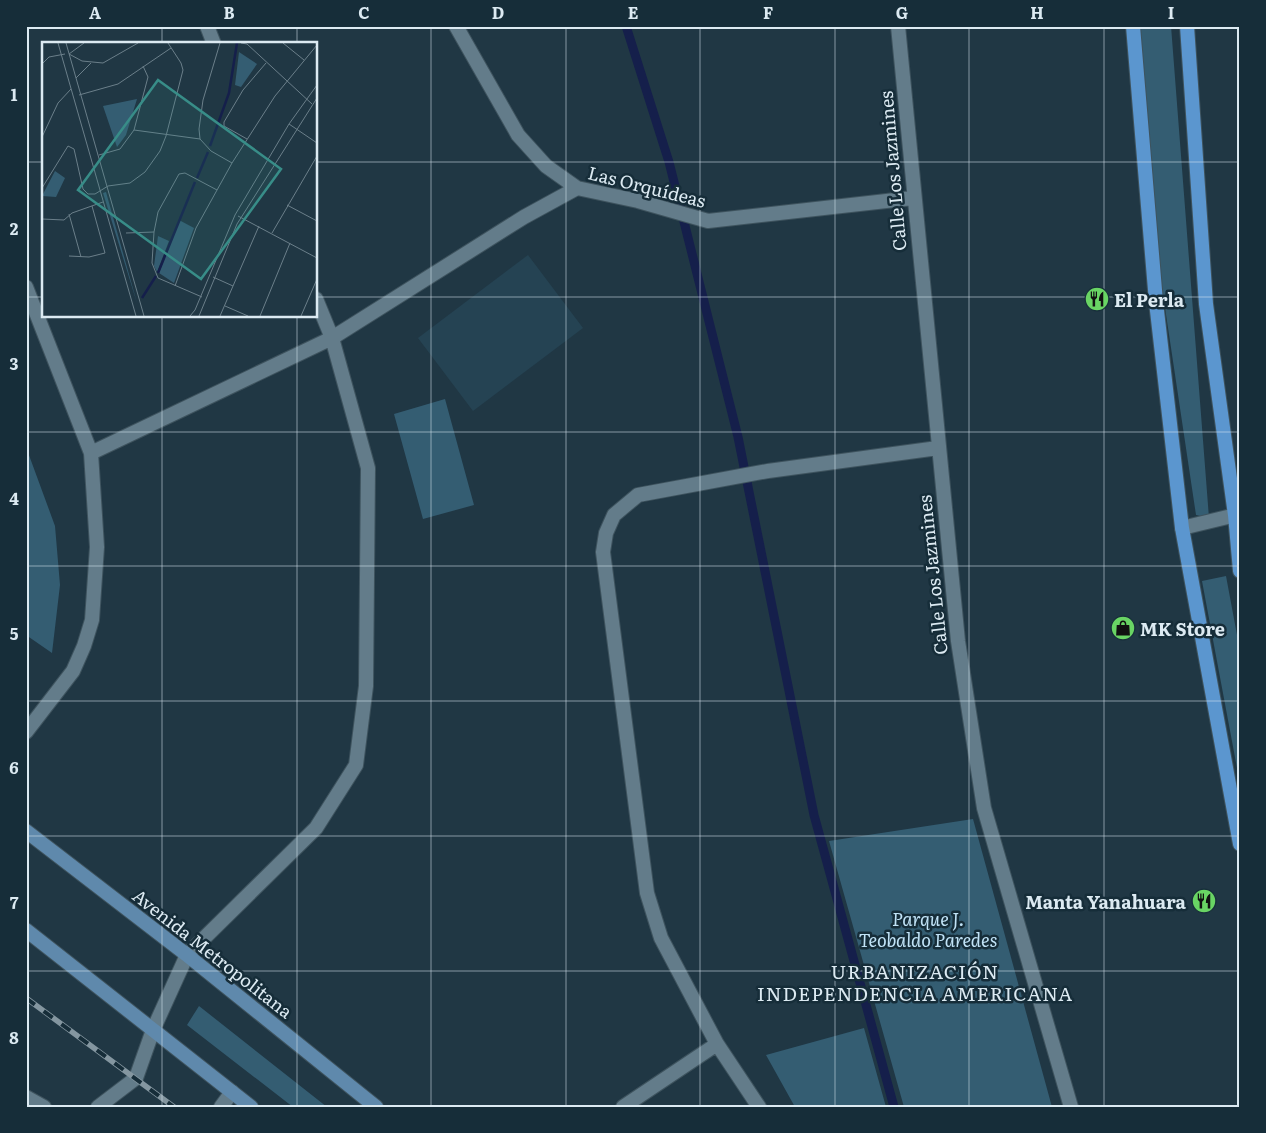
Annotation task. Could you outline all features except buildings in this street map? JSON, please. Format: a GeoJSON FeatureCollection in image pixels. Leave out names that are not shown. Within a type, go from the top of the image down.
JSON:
{"type":"FeatureCollection","features":[{"type":"Feature","properties":{"kind":"main road"},"geometry":{"type":"LineString","coordinates":[[1133,26],[1156,302],[1182,528],[1240,844]]}},
{"type":"Feature","properties":{"kind":"main road"},"geometry":{"type":"LineString","coordinates":[[1187,26],[1206,304],[1237,515],[1240,571]]}},
{"type":"Feature","properties":{"kind":"main road","name":"Avenida Metropolitana"},"geometry":{"type":"LineString","coordinates":[[26,831],[187,954],[376,1107]]}},
{"type":"Feature","properties":{"kind":"main road"},"geometry":{"type":"LineString","coordinates":[[26,930],[251,1107]]}},
{"type":"Feature","properties":{"kind":"street"},"geometry":{"type":"LineString","coordinates":[[207,26],[213,42]]}},
{"type":"Feature","properties":{"kind":"street","name":"Las Orquídeas"},"geometry":{"type":"LineString","coordinates":[[456,26],[518,135],[546,166],[576,188],[708,221],[913,198]]}},
{"type":"Feature","properties":{"kind":"street","name":"Calle Los Jazmines"},"geometry":{"type":"LineString","coordinates":[[898,26],[913,198],[958,641],[984,808],[1072,1107]]}},
{"type":"Feature","properties":{"kind":"street"},"geometry":{"type":"LineString","coordinates":[[91,454],[332,338],[524,217],[576,188]]}},
{"type":"Feature","properties":{"kind":"street"},"geometry":{"type":"LineString","coordinates":[[26,287],[91,454],[97,547],[92,620],[84,646],[73,671],[26,732]]}},
{"type":"Feature","properties":{"kind":"street"},"geometry":{"type":"LineString","coordinates":[[98,1107],[136,1078],[153,1030],[187,954],[316,828],[356,766],[366,686],[368,468],[332,338],[318,304]]}},
{"type":"Feature","properties":{"kind":"street"},"geometry":{"type":"LineString","coordinates":[[759,1107],[717,1044],[661,938],[647,893],[603,552],[606,533],[614,515],[638,495],[720,478],[938,448]]}},
{"type":"Feature","properties":{"kind":"street"},"geometry":{"type":"LineString","coordinates":[[1182,528],[1237,515]]}},
{"type":"Feature","properties":{"kind":"street"},"geometry":{"type":"LineString","coordinates":[[623,1107],[717,1044]]}},
{"type":"Feature","properties":{"kind":"street"},"geometry":{"type":"LineString","coordinates":[[220,1107],[232,1092]]}},
{"type":"Feature","properties":{"kind":"street"},"geometry":{"type":"LineString","coordinates":[[26,1097],[44,1107]]}},
{"type":"Feature","properties":{"kind":"shaded area"},"geometry":{"type":"Polygon","coordinates":[[[528,255],[583,328],[473,411],[418,338],[528,255]]]}},
{"type":"Feature","properties":{"kind":"green space"},"geometry":{"type":"Polygon","coordinates":[[[1140,26],[1171,26],[1209,518],[1196,515],[1151,214],[1140,26]]]}},
{"type":"Feature","properties":{"kind":"green space"},"geometry":{"type":"Polygon","coordinates":[[[445,399],[474,505],[423,519],[394,414],[445,399]]]}},
{"type":"Feature","properties":{"kind":"green space"},"geometry":{"type":"Polygon","coordinates":[[[26,447],[55,526],[60,585],[52,653],[26,635],[26,447]]]}},
{"type":"Feature","properties":{"kind":"green space"},"geometry":{"type":"Polygon","coordinates":[[[1226,576],[1240,651],[1240,784],[1202,581],[1226,576]]]}},
{"type":"Feature","properties":{"kind":"green space","name":"Parque J. Teobaldo Paredes"},"geometry":{"type":"Polygon","coordinates":[[[973,819],[1052,1107],[904,1107],[829,841],[973,819]]]}},
{"type":"Feature","properties":{"kind":"green space"},"geometry":{"type":"Polygon","coordinates":[[[199,1006],[327,1107],[293,1107],[187,1025],[199,1006]]]}},
{"type":"Feature","properties":{"kind":"green space"},"geometry":{"type":"Polygon","coordinates":[[[864,1028],[886,1107],[795,1107],[766,1055],[864,1028]]]}},
{"type":"Feature","properties":{"kind":"waterway"},"geometry":{"type":"LineString","coordinates":[[626,26],[669,162],[738,437],[814,815],[894,1107]]}},
{"type":"Feature","properties":{"kind":"railway"},"geometry":{"type":"LineString","coordinates":[[26,998],[174,1107]]}},
{"type":"Feature","properties":{"kind":"place","name":"El Perla"},"geometry":{"type":"Point","coordinates":[1097,299]}},
{"type":"Feature","properties":{"kind":"place","name":"MK Store"},"geometry":{"type":"Point","coordinates":[1123,628]}},
{"type":"Feature","properties":{"kind":"place","name":"Manta Yanahuara"},"geometry":{"type":"Point","coordinates":[1204,901]}},
{"type":"Feature","properties":{"kind":"district","name":"URBANIZACIÓN INDEPENDENCIA AMERICANA"},"geometry":{"type":"Point","coordinates":[915,982]}}]}
